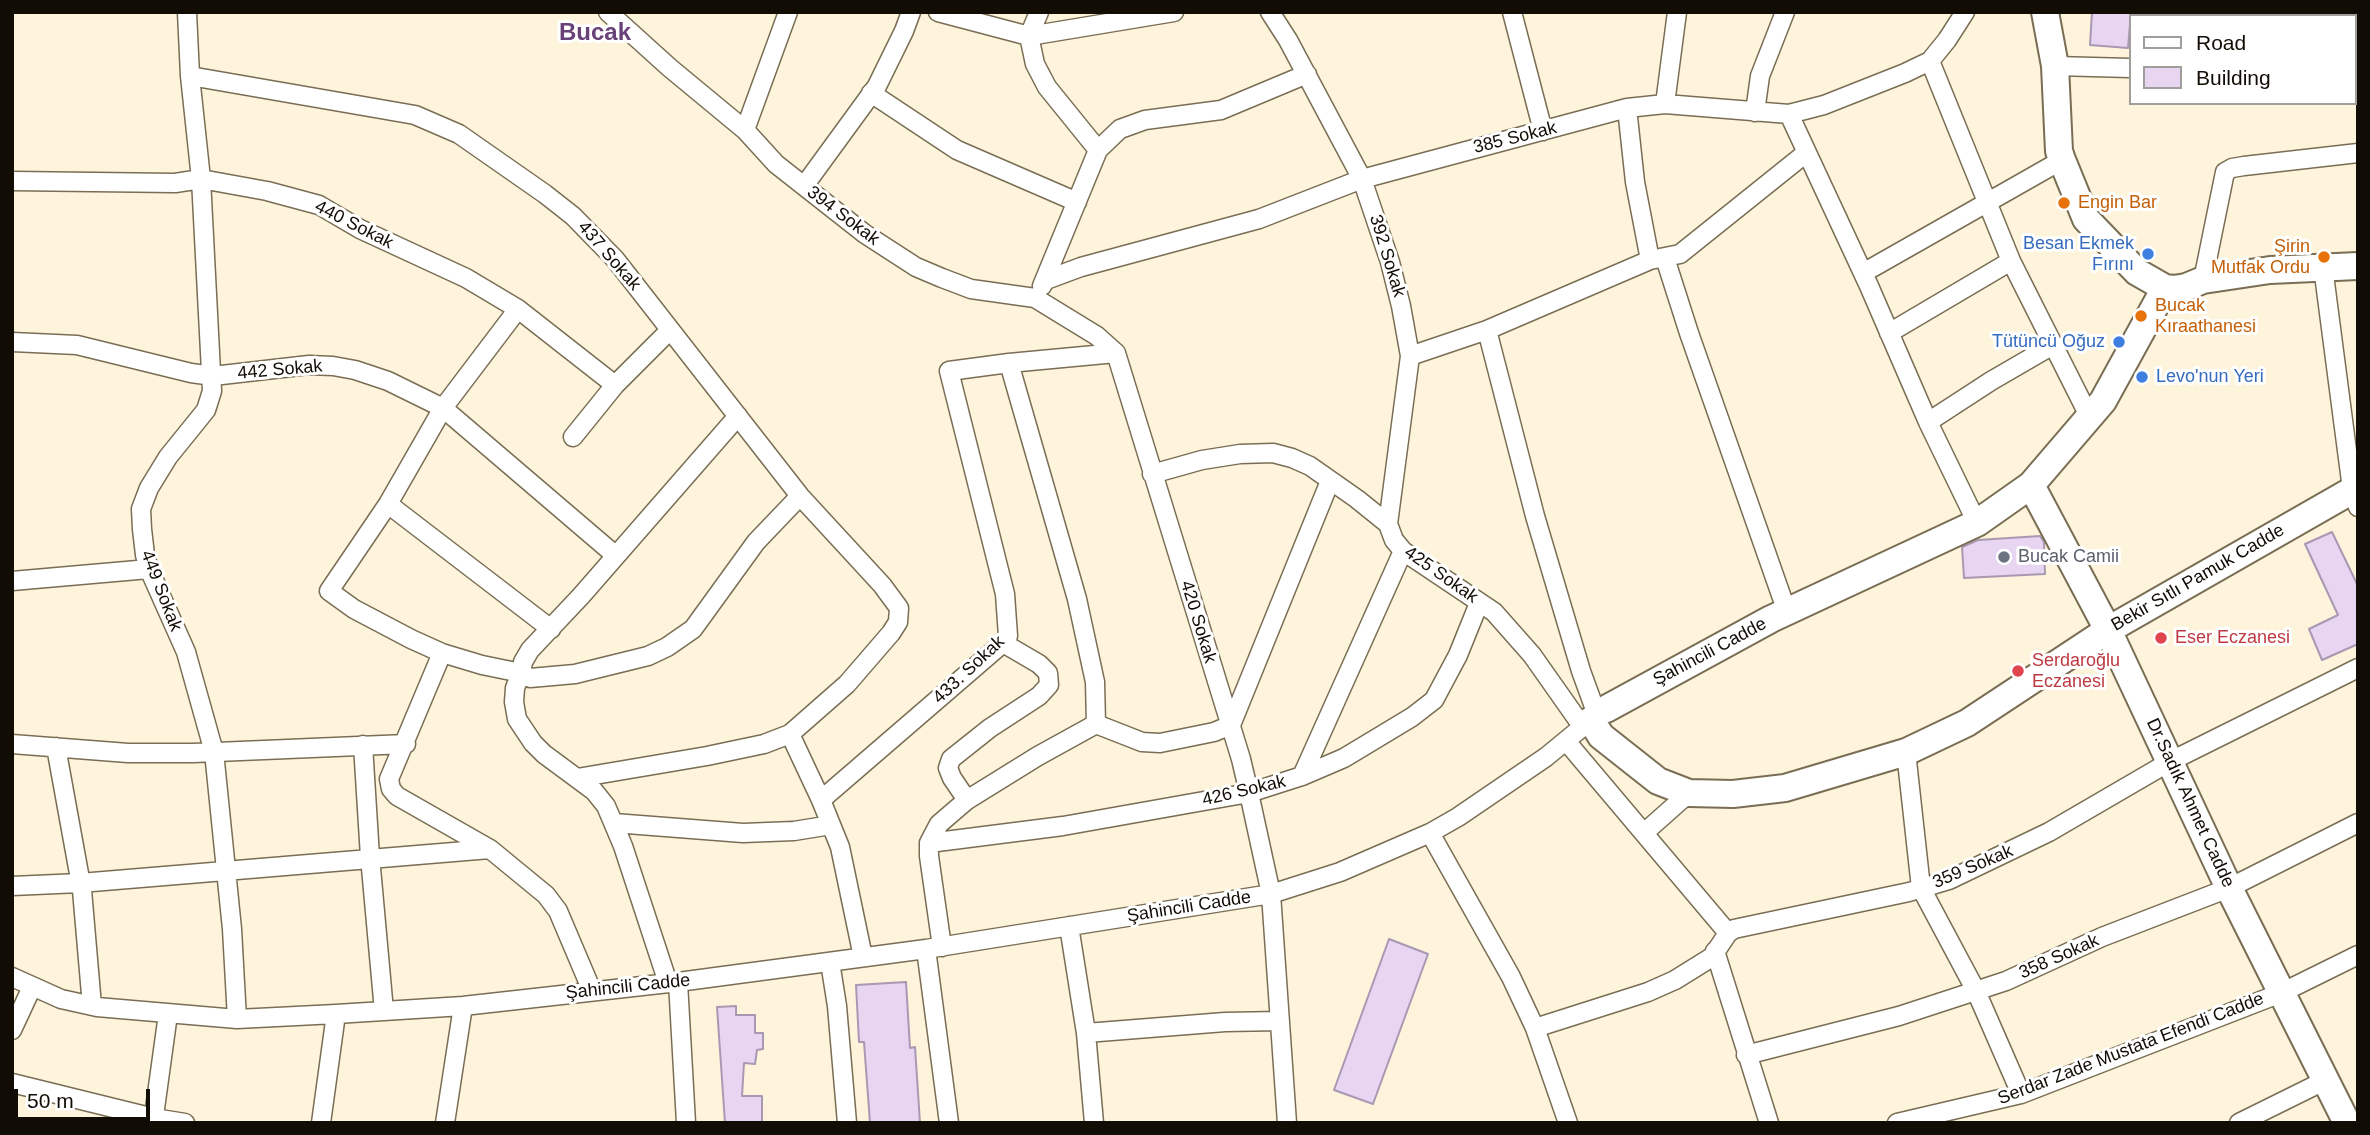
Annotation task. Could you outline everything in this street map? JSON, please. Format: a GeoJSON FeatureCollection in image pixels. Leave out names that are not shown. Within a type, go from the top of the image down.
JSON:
{"type":"FeatureCollection","features":[{"type":"Feature","properties":{"kind":"street","name":"449 Sokak"},"geometry":{"type":"LineString","coordinates":[[187,12],[190,76],[201,179],[212,391],[206,411],[168,457],[149,488],[141,509],[143,546],[149,569],[186,652],[214,752],[232,929],[237,1019]]}},
{"type":"Feature","properties":{"kind":"street","name":"394 Sokak"},"geometry":{"type":"LineString","coordinates":[[608,12],[745,130],[776,164],[865,234],[916,267],[971,289],[1035,298],[1097,336],[1116,353]]}},
{"type":"Feature","properties":{"kind":"street"},"geometry":{"type":"LineString","coordinates":[[745,130],[788,12]]}},
{"type":"Feature","properties":{"kind":"street"},"geometry":{"type":"LineString","coordinates":[[804,186],[871,93],[904,31],[911,12]]}},
{"type":"Feature","properties":{"kind":"street"},"geometry":{"type":"LineString","coordinates":[[938,12],[1029,36],[1174,12]]}},
{"type":"Feature","properties":{"kind":"street"},"geometry":{"type":"LineString","coordinates":[[1039,12],[1029,36],[1035,64],[1047,87],[1098,150]]}},
{"type":"Feature","properties":{"kind":"street","name":"392 Sokak"},"geometry":{"type":"LineString","coordinates":[[1270,12],[1307,74],[1362,179],[1390,262],[1401,306],[1410,356],[1388,524]]}},
{"type":"Feature","properties":{"kind":"street"},"geometry":{"type":"LineString","coordinates":[[1512,12],[1543,131]]}},
{"type":"Feature","properties":{"kind":"street"},"geometry":{"type":"LineString","coordinates":[[1665,104],[1677,12]]}},
{"type":"Feature","properties":{"kind":"street"},"geometry":{"type":"LineString","coordinates":[[1755,112],[1760,76],[1785,12]]}},
{"type":"Feature","properties":{"kind":"street","name":"385 Sokak"},"geometry":{"type":"LineString","coordinates":[[1046,281],[1081,267],[1259,219],[1362,179],[1627,108],[1665,104],[1788,114],[1824,105],[1930,61],[1965,12]]}},
{"type":"Feature","properties":{"kind":"street"},"geometry":{"type":"LineString","coordinates":[[2045,12],[2055,66],[2059,151],[2062,160],[2086,219],[2137,272],[2165,288],[2179,289],[2203,280],[2270,270],[2358,266]]}},
{"type":"Feature","properties":{"kind":"street"},"geometry":{"type":"LineString","coordinates":[[1930,61],[2011,261],[2090,418]]}},
{"type":"Feature","properties":{"kind":"street"},"geometry":{"type":"LineString","coordinates":[[2055,66],[2128,68]]}},
{"type":"Feature","properties":{"kind":"street"},"geometry":{"type":"LineString","coordinates":[[1035,298],[1046,281],[1098,150],[1120,128],[1153,118],[1222,110],[1307,74]]}},
{"type":"Feature","properties":{"kind":"street","name":"437 Sokak"},"geometry":{"type":"LineString","coordinates":[[190,76],[405,113],[431,121],[496,158],[573,216],[615,259],[800,496],[894,598],[899,608],[898,622],[891,633],[847,684],[790,733]]}},
{"type":"Feature","properties":{"kind":"street"},"geometry":{"type":"LineString","coordinates":[[871,93],[957,150],[1077,202]]}},
{"type":"Feature","properties":{"kind":"street"},"geometry":{"type":"LineString","coordinates":[[1627,108],[1636,182],[1657,259],[1689,333],[1787,612]]}},
{"type":"Feature","properties":{"kind":"street"},"geometry":{"type":"LineString","coordinates":[[1788,114],[1928,422],[1977,523]]}},
{"type":"Feature","properties":{"kind":"street"},"geometry":{"type":"LineString","coordinates":[[1410,356],[1487,330],[1657,259],[1680,254],[1806,153]]}},
{"type":"Feature","properties":{"kind":"street"},"geometry":{"type":"LineString","coordinates":[[2203,280],[2225,173],[2232,168],[2244,166],[2358,153]]}},
{"type":"Feature","properties":{"kind":"street"},"geometry":{"type":"LineString","coordinates":[[1863,274],[2062,160]]}},
{"type":"Feature","properties":{"kind":"street","name":"440 Sokak"},"geometry":{"type":"LineString","coordinates":[[12,181],[175,183],[201,179],[267,191],[319,205],[360,229],[466,278],[518,309],[615,385]]}},
{"type":"Feature","properties":{"kind":"street"},"geometry":{"type":"LineString","coordinates":[[1889,333],[2011,261]]}},
{"type":"Feature","properties":{"kind":"street"},"geometry":{"type":"LineString","coordinates":[[2323,267],[2356,494]]}},
{"type":"Feature","properties":{"kind":"street","name":"Şahincili Cadde"},"geometry":{"type":"LineString","coordinates":[[12,977],[61,999],[92,1006],[237,1019],[463,1006],[673,983],[934,948],[1271,894],[1340,872],[1430,833],[1458,817],[1566,741],[1594,717],[1787,612],[1977,523],[2031,485],[2103,401],[2165,288]]}},
{"type":"Feature","properties":{"kind":"street"},"geometry":{"type":"LineString","coordinates":[[518,309],[443,408],[388,504],[329,591],[379,623],[442,653],[522,673],[530,678],[575,674],[648,656],[693,629],[756,542],[800,496]]}},
{"type":"Feature","properties":{"kind":"street"},"geometry":{"type":"LineString","coordinates":[[573,437],[615,385],[670,330]]}},
{"type":"Feature","properties":{"kind":"street"},"geometry":{"type":"LineString","coordinates":[[1487,330],[1535,516],[1594,717]]}},
{"type":"Feature","properties":{"kind":"street","name":"442 Sokak"},"geometry":{"type":"LineString","coordinates":[[12,342],[77,345],[212,376],[309,365],[355,370],[443,408],[615,555]]}},
{"type":"Feature","properties":{"kind":"street"},"geometry":{"type":"LineString","coordinates":[[1928,422],[2053,345]]}},
{"type":"Feature","properties":{"kind":"street"},"geometry":{"type":"LineString","coordinates":[[1096,724],[1095,682],[1077,600],[1009,363],[1116,353]]}},
{"type":"Feature","properties":{"kind":"street","name":"420 Sokak"},"geometry":{"type":"LineString","coordinates":[[1116,353],[1231,725],[1249,793],[1271,894],[1287,1123]]}},
{"type":"Feature","properties":{"kind":"street","name":"433. Sokak"},"geometry":{"type":"LineString","coordinates":[[821,800],[1008,636],[1005,594],[949,371],[1009,363]]}},
{"type":"Feature","properties":{"kind":"street"},"geometry":{"type":"LineString","coordinates":[[686,1123],[673,983],[614,823],[600,796],[533,743],[517,719],[515,688],[522,673],[523,662],[530,650],[738,416]]}},
{"type":"Feature","properties":{"kind":"street","name":"425 Sokak"},"geometry":{"type":"LineString","coordinates":[[1152,474],[1214,458],[1273,453],[1310,466],[1388,524],[1394,540],[1403,551],[1493,612],[1594,717]]}},
{"type":"Feature","properties":{"kind":"street"},"geometry":{"type":"LineString","coordinates":[[1096,724],[1142,742],[1160,743],[1214,732],[1231,725],[1331,481]]}},
{"type":"Feature","properties":{"kind":"street","name":"Dr.Sadık Ahmet Cadde"},"geometry":{"type":"LineString","coordinates":[[2031,485],[2109,630],[2229,888],[2347,1123]]}},
{"type":"Feature","properties":{"kind":"street","name":"Bekir Sıtlı Pamuk Cadde"},"geometry":{"type":"LineString","coordinates":[[1594,717],[1601,736],[1658,781],[1689,793],[1733,794],[1785,788],[1906,752],[1966,723],[2109,630],[2356,494]]}},
{"type":"Feature","properties":{"kind":"street"},"geometry":{"type":"LineString","coordinates":[[388,504],[551,629]]}},
{"type":"Feature","properties":{"kind":"street"},"geometry":{"type":"LineString","coordinates":[[1302,776],[1403,551]]}},
{"type":"Feature","properties":{"kind":"street"},"geometry":{"type":"LineString","coordinates":[[12,581],[149,569]]}},
{"type":"Feature","properties":{"kind":"street","name":"426 Sokak"},"geometry":{"type":"LineString","coordinates":[[929,843],[1063,826],[1249,793],[1302,776],[1344,758],[1412,717],[1434,700],[1458,655],[1479,603]]}},
{"type":"Feature","properties":{"kind":"street"},"geometry":{"type":"LineString","coordinates":[[967,800],[952,778],[948,768],[951,760],[990,728],[1039,696],[1049,685],[1048,673],[1039,663],[1003,643]]}},
{"type":"Feature","properties":{"kind":"street"},"geometry":{"type":"LineString","coordinates":[[442,653],[389,779],[391,789],[397,796],[490,849],[546,895],[558,911],[592,991]]}},
{"type":"Feature","properties":{"kind":"street","name":"359 Sokak"},"geometry":{"type":"LineString","coordinates":[[1728,933],[1741,926],[1949,880],[2049,832],[2171,761],[2358,668]]}},
{"type":"Feature","properties":{"kind":"street"},"geometry":{"type":"LineString","coordinates":[[949,1123],[934,948],[929,843],[939,824],[967,800],[1096,724]]}},
{"type":"Feature","properties":{"kind":"street"},"geometry":{"type":"LineString","coordinates":[[577,778],[764,744],[790,733],[831,825],[848,878],[863,957]]}},
{"type":"Feature","properties":{"kind":"street"},"geometry":{"type":"LineString","coordinates":[[1535,1028],[1648,992],[1702,965],[1728,933],[1566,741]]}},
{"type":"Feature","properties":{"kind":"street"},"geometry":{"type":"LineString","coordinates":[[12,744],[128,753],[406,744]]}},
{"type":"Feature","properties":{"kind":"street"},"geometry":{"type":"LineString","coordinates":[[363,745],[384,1011]]}},
{"type":"Feature","properties":{"kind":"street"},"geometry":{"type":"LineString","coordinates":[[56,747],[80,883],[92,1006]]}},
{"type":"Feature","properties":{"kind":"street"},"geometry":{"type":"LineString","coordinates":[[1906,752],[1921,888],[1976,991],[2021,1094]]}},
{"type":"Feature","properties":{"kind":"street"},"geometry":{"type":"LineString","coordinates":[[1645,832],[1689,793]]}},
{"type":"Feature","properties":{"kind":"street"},"geometry":{"type":"LineString","coordinates":[[614,823],[743,833],[793,831],[831,825]]}},
{"type":"Feature","properties":{"kind":"street","name":"358 Sokak"},"geometry":{"type":"LineString","coordinates":[[1746,1055],[1899,1016],[2006,981],[2102,937],[2229,888],[2358,823]]}},
{"type":"Feature","properties":{"kind":"street"},"geometry":{"type":"LineString","coordinates":[[1430,833],[1511,977],[1535,1028],[1568,1123]]}},
{"type":"Feature","properties":{"kind":"street"},"geometry":{"type":"LineString","coordinates":[[12,886],[80,883],[490,849]]}},
{"type":"Feature","properties":{"kind":"street"},"geometry":{"type":"LineString","coordinates":[[1069,926],[1087,1033],[1094,1123]]}},
{"type":"Feature","properties":{"kind":"street"},"geometry":{"type":"LineString","coordinates":[[1716,951],[1769,1123]]}},
{"type":"Feature","properties":{"kind":"street","name":"Serdar Zade Mustata Efendi Cadde"},"geometry":{"type":"LineString","coordinates":[[1897,1123],[2021,1094],[2281,993],[2358,955]]}},
{"type":"Feature","properties":{"kind":"street"},"geometry":{"type":"LineString","coordinates":[[830,962],[837,1006],[847,1123]]}},
{"type":"Feature","properties":{"kind":"street"},"geometry":{"type":"LineString","coordinates":[[12,1030],[32,987]]}},
{"type":"Feature","properties":{"kind":"street"},"geometry":{"type":"LineString","coordinates":[[445,1123],[463,1006]]}},
{"type":"Feature","properties":{"kind":"street"},"geometry":{"type":"LineString","coordinates":[[154,1120],[168,1014]]}},
{"type":"Feature","properties":{"kind":"street"},"geometry":{"type":"LineString","coordinates":[[321,1123],[336,1014]]}},
{"type":"Feature","properties":{"kind":"street"},"geometry":{"type":"LineString","coordinates":[[1087,1033],[1225,1022],[1280,1021]]}},
{"type":"Feature","properties":{"kind":"street"},"geometry":{"type":"LineString","coordinates":[[2239,1123],[2324,1081]]}},
{"type":"Feature","properties":{"kind":"street"},"geometry":{"type":"LineString","coordinates":[[12,1083],[154,1120],[185,1123]]}},
{"type":"Feature","properties":{"kind":"building"},"geometry":{"type":"Polygon","coordinates":[[[2092,12],[2131,12],[2128,14],[2128,48],[2090,45],[2092,12]]]}},
{"type":"Feature","properties":{"kind":"building"},"geometry":{"type":"Polygon","coordinates":[[[2332,532],[2358,586],[2358,644],[2322,660],[2309,629],[2338,615],[2305,544],[2332,532]]]}},
{"type":"Feature","properties":{"kind":"building","name":"Bucak Camii"},"geometry":{"type":"Polygon","coordinates":[[[2040,536],[2044,542],[2045,574],[1964,578],[1962,547],[1978,540],[2040,536]]]}},
{"type":"Feature","properties":{"kind":"building"},"geometry":{"type":"Polygon","coordinates":[[[1389,939],[1428,954],[1373,1104],[1334,1090],[1389,939]]]}},
{"type":"Feature","properties":{"kind":"building"},"geometry":{"type":"Polygon","coordinates":[[[906,982],[910,1048],[915,1047],[920,1123],[870,1123],[864,1042],[859,1042],[856,985],[906,982]]]}},
{"type":"Feature","properties":{"kind":"building"},"geometry":{"type":"Polygon","coordinates":[[[736,1006],[736,1015],[755,1015],[755,1033],[763,1033],[763,1049],[757,1050],[755,1064],[744,1063],[742,1096],[762,1096],[762,1123],[725,1123],[717,1007],[736,1006]]]}},
{"type":"Feature","properties":{"kind":"place","name":"Engin Bar"},"geometry":{"type":"Point","coordinates":[2064,203]}},
{"type":"Feature","properties":{"kind":"place","name":"Besan Ekmek Fırını"},"geometry":{"type":"Point","coordinates":[2148,254]}},
{"type":"Feature","properties":{"kind":"place","name":"Şirin Mutfak Ordu"},"geometry":{"type":"Point","coordinates":[2324,257]}},
{"type":"Feature","properties":{"kind":"place","name":"Bucak Kıraathanesi"},"geometry":{"type":"Point","coordinates":[2141,316]}},
{"type":"Feature","properties":{"kind":"place","name":"Tütüncü Oğuz"},"geometry":{"type":"Point","coordinates":[2119,342]}},
{"type":"Feature","properties":{"kind":"place","name":"Levo'nun Yeri"},"geometry":{"type":"Point","coordinates":[2142,377]}},
{"type":"Feature","properties":{"kind":"place","name":"Bucak Camii"},"geometry":{"type":"Point","coordinates":[2004,557]}},
{"type":"Feature","properties":{"kind":"place","name":"Eser Eczanesi"},"geometry":{"type":"Point","coordinates":[2161,638]}},
{"type":"Feature","properties":{"kind":"place","name":"Serdaroğlu Eczanesi"},"geometry":{"type":"Point","coordinates":[2018,671]}},
{"type":"Feature","properties":{"kind":"district","name":"Bucak"},"geometry":{"type":"Point","coordinates":[595,33]}}]}
